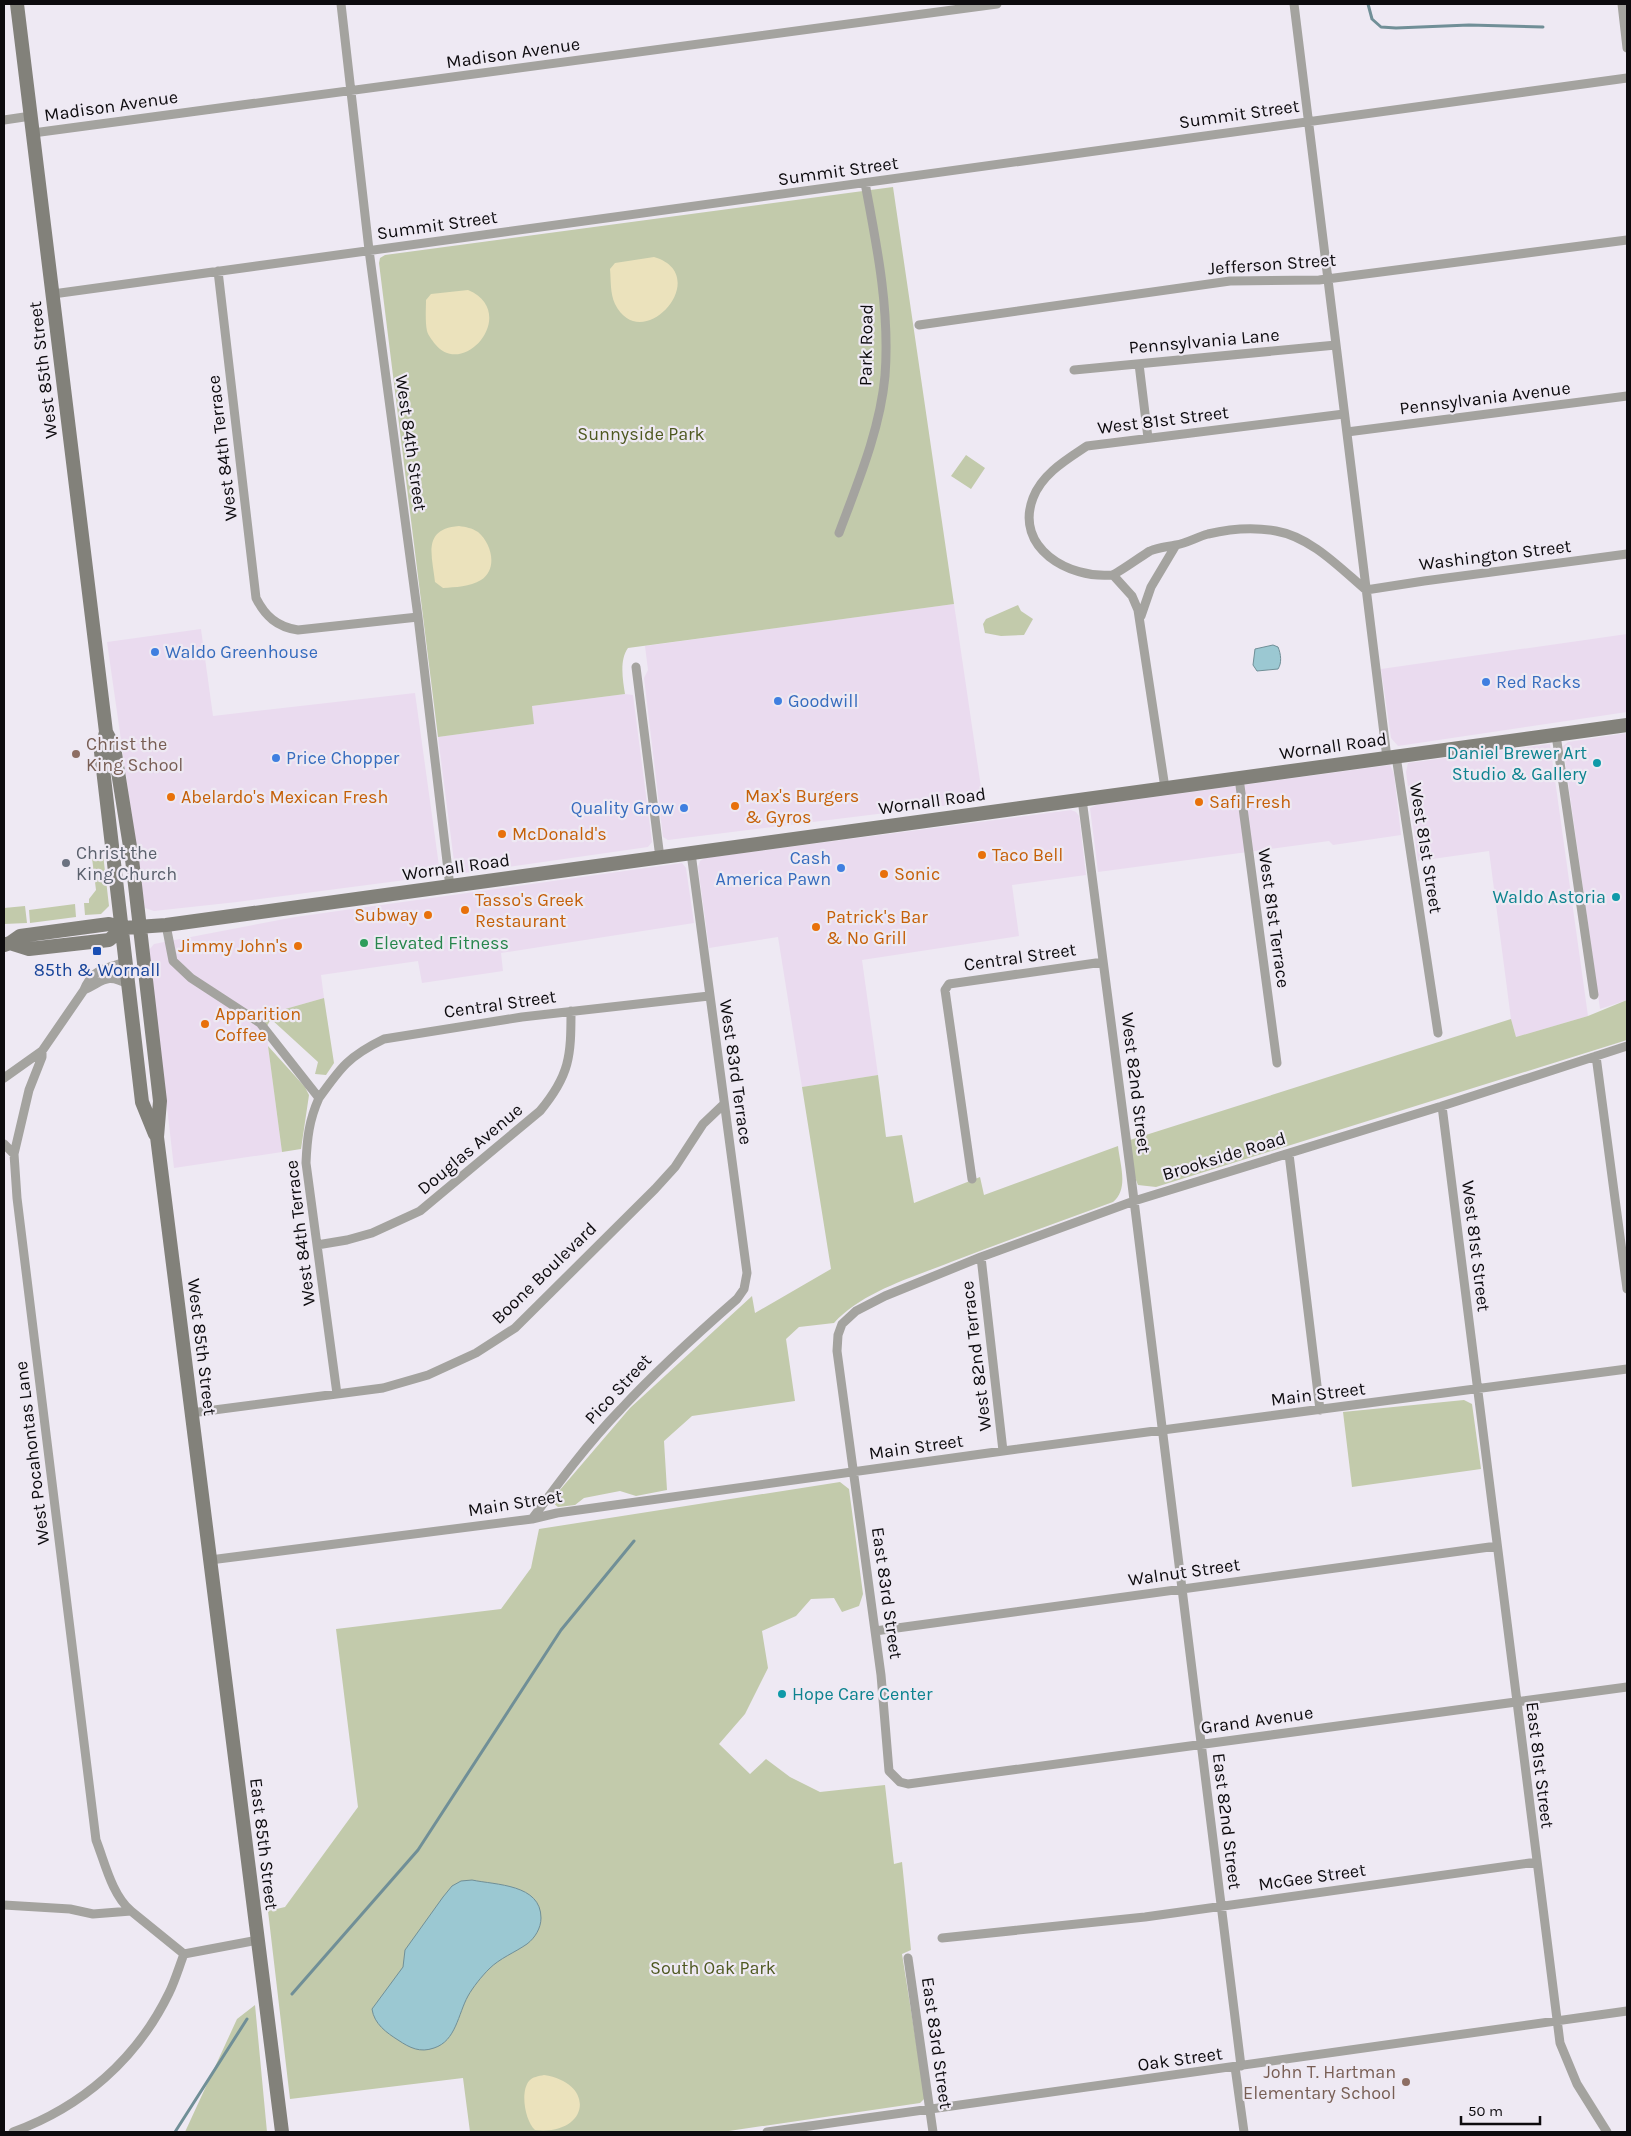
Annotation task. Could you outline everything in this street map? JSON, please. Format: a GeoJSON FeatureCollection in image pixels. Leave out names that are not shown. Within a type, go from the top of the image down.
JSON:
{"type":"FeatureCollection","features":[{"type":"Feature","properties":{"kind":"main road","name":"West 85th Street"},"geometry":{"type":"LineString","coordinates":[[17,4],[106,732],[115,751],[132,859],[160,1101],[157,1138],[210,1560]]}},
{"type":"Feature","properties":{"kind":"main road","name":"Wornall Road"},"geometry":{"type":"LineString","coordinates":[[7,944],[29,949],[109,940],[122,928],[166,926],[1627,725]]}},
{"type":"Feature","properties":{"kind":"main road","name":"West 85th Street"},"geometry":{"type":"LineString","coordinates":[[106,732],[101,752],[142,1102],[157,1138]]}},
{"type":"Feature","properties":{"kind":"main road","name":"East 85th Street"},"geometry":{"type":"LineString","coordinates":[[210,1560],[282,2132]]}},
{"type":"Feature","properties":{"kind":"street","name":"West 84th Street"},"geometry":{"type":"LineString","coordinates":[[341,4],[369,250],[418,617],[450,887]]}},
{"type":"Feature","properties":{"kind":"street","name":"Madison Avenue"},"geometry":{"type":"LineString","coordinates":[[33,133],[997,4]]}},
{"type":"Feature","properties":{"kind":"street","name":"West 81st Street"},"geometry":{"type":"LineString","coordinates":[[1294,4],[1366,590],[1438,1033]]}},
{"type":"Feature","properties":{"kind":"street"},"geometry":{"type":"LineString","coordinates":[[1622,4],[1627,48]]}},
{"type":"Feature","properties":{"kind":"street","name":"Summit Street"},"geometry":{"type":"LineString","coordinates":[[53,294],[1627,78]]}},
{"type":"Feature","properties":{"kind":"street","name":"Madison Avenue"},"geometry":{"type":"LineString","coordinates":[[4,120],[31,116]]}},
{"type":"Feature","properties":{"kind":"street","name":"Park Road"},"geometry":{"type":"LineString","coordinates":[[839,533],[866,459],[885,377],[884,302],[865,184]]}},
{"type":"Feature","properties":{"kind":"street","name":"Jefferson Street"},"geometry":{"type":"LineString","coordinates":[[920,325],[1230,281],[1301,281],[1627,240]]}},
{"type":"Feature","properties":{"kind":"street","name":"West 84th Terrace"},"geometry":{"type":"LineString","coordinates":[[218,271],[256,598],[261,609],[275,623],[286,628],[298,630],[418,617]]}},
{"type":"Feature","properties":{"kind":"street","name":"Pennsylvania Lane"},"geometry":{"type":"LineString","coordinates":[[1074,370],[1336,345]]}},
{"type":"Feature","properties":{"kind":"street"},"geometry":{"type":"LineString","coordinates":[[1138,364],[1148,438]]}},
{"type":"Feature","properties":{"kind":"street","name":"Pennsylvania Avenue"},"geometry":{"type":"LineString","coordinates":[[1346,432],[1627,396]]}},
{"type":"Feature","properties":{"kind":"street","name":"West 81st Street"},"geometry":{"type":"LineString","coordinates":[[1113,575],[1081,572],[1056,563],[1047,556],[1033,535],[1030,521],[1032,500],[1040,485],[1060,463],[1087,446],[1344,414]]}},
{"type":"Feature","properties":{"kind":"street"},"geometry":{"type":"LineString","coordinates":[[1165,788],[1140,619],[1132,596],[1113,575],[1150,551],[1176,545],[1208,534],[1234,530],[1276,531],[1303,541],[1332,560],[1366,590]]}},
{"type":"Feature","properties":{"kind":"street"},"geometry":{"type":"LineString","coordinates":[[1140,619],[1151,587],[1176,545]]}},
{"type":"Feature","properties":{"kind":"street","name":"Washington Street"},"geometry":{"type":"LineString","coordinates":[[1366,590],[1627,554]]}},
{"type":"Feature","properties":{"kind":"street"},"geometry":{"type":"LineString","coordinates":[[636,667],[660,858]]}},
{"type":"Feature","properties":{"kind":"street"},"geometry":{"type":"LineString","coordinates":[[1556,735],[1594,995]]}},
{"type":"Feature","properties":{"kind":"street","name":"West 81st Terrace"},"geometry":{"type":"LineString","coordinates":[[1239,778],[1277,1063]]}},
{"type":"Feature","properties":{"kind":"street","name":"West 82nd Street"},"geometry":{"type":"LineString","coordinates":[[1082,799],[1162,1431]]}},
{"type":"Feature","properties":{"kind":"street","name":"West 83rd Terrace"},"geometry":{"type":"LineString","coordinates":[[691,853],[747,1273],[744,1289],[741,1294]]}},
{"type":"Feature","properties":{"kind":"street"},"geometry":{"type":"LineString","coordinates":[[166,926],[173,962],[191,978],[260,1023],[319,1098]]}},
{"type":"Feature","properties":{"kind":"street"},"geometry":{"type":"LineString","coordinates":[[4,1078],[42,1051],[84,990],[88,979],[94,973],[126,961]]}},
{"type":"Feature","properties":{"kind":"street","name":"Central Street"},"geometry":{"type":"LineString","coordinates":[[972,1179],[945,990],[949,984],[1104,962]]}},
{"type":"Feature","properties":{"kind":"street"},"geometry":{"type":"LineString","coordinates":[[84,990],[104,978],[119,979],[129,985]]}},
{"type":"Feature","properties":{"kind":"street","name":"Central Street"},"geometry":{"type":"LineString","coordinates":[[319,1098],[344,1063],[365,1048],[384,1039],[571,1011],[709,996]]}},
{"type":"Feature","properties":{"kind":"street","name":"Douglas Avenue"},"geometry":{"type":"LineString","coordinates":[[317,1245],[347,1240],[372,1233],[420,1211],[540,1111],[556,1091],[566,1072],[570,1052],[571,1011]]}},
{"type":"Feature","properties":{"kind":"street","name":"Brookside Road"},"geometry":{"type":"LineString","coordinates":[[842,1324],[856,1311],[884,1296],[981,1257],[1134,1201],[1442,1106],[1627,1046]]}},
{"type":"Feature","properties":{"kind":"street","name":"West Pocahontas Lane"},"geometry":{"type":"LineString","coordinates":[[42,1051],[42,1058],[29,1090],[14,1154],[17,1198],[96,1840],[123,1904],[184,1954]]}},
{"type":"Feature","properties":{"kind":"street"},"geometry":{"type":"LineString","coordinates":[[1596,1056],[1627,1289]]}},
{"type":"Feature","properties":{"kind":"street","name":"West 84th Terrace"},"geometry":{"type":"LineString","coordinates":[[319,1098],[312,1113],[307,1133],[306,1163],[337,1394]]}},
{"type":"Feature","properties":{"kind":"street","name":"Boone Boulevard"},"geometry":{"type":"LineString","coordinates":[[191,1413],[383,1388],[428,1375],[476,1353],[516,1328],[655,1189],[675,1167],[702,1124],[724,1104]]}},
{"type":"Feature","properties":{"kind":"street","name":"West 81st Street"},"geometry":{"type":"LineString","coordinates":[[1442,1106],[1477,1390]]}},
{"type":"Feature","properties":{"kind":"street"},"geometry":{"type":"LineString","coordinates":[[4,1144],[14,1154]]}},
{"type":"Feature","properties":{"kind":"street"},"geometry":{"type":"LineString","coordinates":[[1289,1154],[1320,1410]]}},
{"type":"Feature","properties":{"kind":"street","name":"West 82nd Terrace"},"geometry":{"type":"LineString","coordinates":[[981,1257],[1003,1451]]}},
{"type":"Feature","properties":{"kind":"street","name":"Pico Street"},"geometry":{"type":"LineString","coordinates":[[532,1519],[573,1464],[619,1410],[670,1358],[741,1294]]}},
{"type":"Feature","properties":{"kind":"street","name":"East 83rd Street"},"geometry":{"type":"LineString","coordinates":[[842,1324],[838,1334],[837,1351],[882,1675],[889,1770],[893,1777]]}},
{"type":"Feature","properties":{"kind":"street","name":"Main Street"},"geometry":{"type":"LineString","coordinates":[[210,1560],[532,1519],[557,1513],[1003,1451],[1627,1369]]}},
{"type":"Feature","properties":{"kind":"street","name":"East 81st Street"},"geometry":{"type":"LineString","coordinates":[[1477,1390],[1560,2043],[1567,2065],[1607,2132]]}},
{"type":"Feature","properties":{"kind":"street","name":"East 82nd Street"},"geometry":{"type":"LineString","coordinates":[[1162,1431],[1221,1906],[1244,2132]]}},
{"type":"Feature","properties":{"kind":"street","name":"Walnut Street"},"geometry":{"type":"LineString","coordinates":[[875,1631],[1497,1546]]}},
{"type":"Feature","properties":{"kind":"street","name":"Grand Avenue"},"geometry":{"type":"LineString","coordinates":[[893,1777],[900,1782],[908,1784],[1627,1687]]}},
{"type":"Feature","properties":{"kind":"street","name":"McGee Street"},"geometry":{"type":"LineString","coordinates":[[942,1938],[1145,1917],[1536,1862]]}},
{"type":"Feature","properties":{"kind":"street"},"geometry":{"type":"LineString","coordinates":[[4,1905],[70,1909],[93,1914],[131,1911]]}},
{"type":"Feature","properties":{"kind":"street"},"geometry":{"type":"LineString","coordinates":[[13,2132],[34,2125],[67,2108],[97,2086],[124,2061],[162,2007],[170,1992],[184,1954],[258,1940]]}},
{"type":"Feature","properties":{"kind":"street","name":"East 83rd Street"},"geometry":{"type":"LineString","coordinates":[[908,1958],[933,2132]]}},
{"type":"Feature","properties":{"kind":"street","name":"Oak Street"},"geometry":{"type":"LineString","coordinates":[[767,2132],[1627,2011]]}},
{"type":"Feature","properties":{"kind":"shaded area"},"geometry":{"type":"Polygon","coordinates":[[[954,604],[983,801],[668,840],[663,837],[644,678],[648,670],[645,646],[954,604]]]}},
{"type":"Feature","properties":{"kind":"shaded area"},"geometry":{"type":"Polygon","coordinates":[[[201,629],[213,716],[415,693],[440,873],[436,876],[237,902],[154,911],[145,908],[107,642],[201,629]]]}},
{"type":"Feature","properties":{"kind":"shaded area"},"geometry":{"type":"Polygon","coordinates":[[[1627,634],[1627,712],[1398,746],[1391,738],[1381,669],[1627,634]]]}},
{"type":"Feature","properties":{"kind":"shaded area"},"geometry":{"type":"Polygon","coordinates":[[[625,694],[633,695],[652,842],[648,847],[458,874],[455,869],[438,737],[533,724],[532,706],[625,694]]]}},
{"type":"Feature","properties":{"kind":"shaded area"},"geometry":{"type":"Polygon","coordinates":[[[1627,733],[1627,1000],[1600,1009],[1563,746],[1568,742],[1627,733]]]}},
{"type":"Feature","properties":{"kind":"shaded area"},"geometry":{"type":"Polygon","coordinates":[[[1550,744],[1588,1016],[1516,1037],[1511,1019],[1489,851],[1418,861],[1406,772],[1408,763],[1550,744]]]}},
{"type":"Feature","properties":{"kind":"shaded area"},"geometry":{"type":"Polygon","coordinates":[[[1390,765],[1394,774],[1401,835],[1333,845],[1329,841],[1098,872],[1090,808],[1096,805],[1390,765]]]}},
{"type":"Feature","properties":{"kind":"shaded area"},"geometry":{"type":"Polygon","coordinates":[[[1071,810],[1079,816],[1086,875],[1012,885],[1019,936],[862,960],[878,1075],[802,1087],[778,937],[709,948],[698,867],[700,861],[705,858],[1071,810]]]}},
{"type":"Feature","properties":{"kind":"shaded area"},"geometry":{"type":"Polygon","coordinates":[[[682,863],[686,868],[694,923],[501,953],[503,971],[422,983],[418,961],[321,975],[324,998],[264,1015],[282,1152],[174,1168],[149,950],[154,944],[295,917],[682,863]]]}},
{"type":"Feature","properties":{"kind":"green space","name":"Sunnyside Park"},"geometry":{"type":"Polygon","coordinates":[[[893,187],[954,604],[628,648],[623,658],[625,694],[532,706],[534,724],[438,737],[379,263],[380,258],[385,255],[893,187]]]}},
{"type":"Feature","properties":{"kind":"green space"},"geometry":{"type":"Polygon","coordinates":[[[966,455],[985,468],[971,489],[951,476],[966,455]]]}},
{"type":"Feature","properties":{"kind":"green space"},"geometry":{"type":"Polygon","coordinates":[[[1018,605],[1021,611],[1033,619],[1024,635],[1001,636],[985,633],[983,624],[986,619],[1018,605]]]}},
{"type":"Feature","properties":{"kind":"green space"},"geometry":{"type":"Polygon","coordinates":[[[103,854],[109,906],[101,914],[85,915],[84,903],[89,903],[89,899],[96,890],[92,858],[103,854]]]}},
{"type":"Feature","properties":{"kind":"green space"},"geometry":{"type":"Polygon","coordinates":[[[75,904],[76,917],[30,923],[29,910],[75,904]]]}},
{"type":"Feature","properties":{"kind":"green space"},"geometry":{"type":"Polygon","coordinates":[[[25,906],[27,923],[4,924],[4,908],[25,906]]]}},
{"type":"Feature","properties":{"kind":"green space"},"geometry":{"type":"Polygon","coordinates":[[[324,998],[334,1063],[326,1075],[315,1074],[318,1062],[271,1019],[267,1026],[265,1025],[264,1015],[324,998]]]}},
{"type":"Feature","properties":{"kind":"green space"},"geometry":{"type":"Polygon","coordinates":[[[1627,1000],[1627,1040],[1156,1187],[1138,1185],[1134,1175],[1130,1140],[1511,1019],[1516,1037],[1588,1016],[1627,1000]]]}},
{"type":"Feature","properties":{"kind":"green space"},"geometry":{"type":"Polygon","coordinates":[[[268,1046],[305,1087],[309,1095],[301,1149],[282,1152],[268,1046]]]}},
{"type":"Feature","properties":{"kind":"green space"},"geometry":{"type":"Polygon","coordinates":[[[878,1075],[886,1137],[902,1135],[914,1203],[980,1177],[984,1195],[1118,1146],[1122,1184],[1118,1197],[1113,1202],[889,1286],[859,1302],[834,1323],[799,1327],[786,1339],[795,1401],[692,1416],[664,1441],[667,1490],[636,1496],[620,1491],[584,1498],[575,1505],[558,1507],[553,1503],[553,1498],[630,1408],[752,1296],[755,1313],[831,1269],[802,1087],[878,1075]]]}},
{"type":"Feature","properties":{"kind":"green space"},"geometry":{"type":"Polygon","coordinates":[[[1464,1400],[1472,1404],[1481,1469],[1352,1487],[1343,1412],[1464,1400]]]}},
{"type":"Feature","properties":{"kind":"green space","name":"South Oak Park"},"geometry":{"type":"Polygon","coordinates":[[[840,1482],[849,1489],[863,1594],[859,1606],[842,1612],[834,1598],[811,1599],[796,1616],[762,1631],[768,1668],[745,1714],[719,1744],[750,1774],[766,1759],[790,1777],[820,1792],[885,1785],[894,1864],[902,1862],[911,1950],[902,1954],[925,2098],[920,2103],[722,2132],[470,2132],[463,2078],[290,2099],[268,1911],[285,1907],[358,1807],[336,1629],[501,1609],[531,1568],[539,1529],[840,1482]]]}},
{"type":"Feature","properties":{"kind":"green space"},"geometry":{"type":"Polygon","coordinates":[[[255,2005],[267,2132],[185,2132],[237,2019],[255,2005]]]}},
{"type":"Feature","properties":{"kind":"sand"},"geometry":{"type":"Polygon","coordinates":[[[654,257],[671,266],[677,280],[676,294],[668,308],[655,318],[641,322],[627,318],[613,300],[610,269],[615,263],[654,257]]]}},
{"type":"Feature","properties":{"kind":"sand"},"geometry":{"type":"Polygon","coordinates":[[[468,290],[483,300],[489,313],[488,326],[482,339],[472,349],[460,354],[447,353],[435,344],[428,333],[426,327],[426,300],[431,294],[468,290]]]}},
{"type":"Feature","properties":{"kind":"sand"},"geometry":{"type":"Polygon","coordinates":[[[459,526],[478,532],[483,537],[490,550],[490,570],[481,580],[472,584],[443,588],[435,582],[432,545],[434,538],[439,532],[447,528],[459,526]]]}},
{"type":"Feature","properties":{"kind":"sand"},"geometry":{"type":"Polygon","coordinates":[[[544,2075],[561,2080],[573,2088],[579,2098],[580,2108],[576,2117],[567,2125],[553,2130],[535,2130],[526,2113],[525,2092],[530,2080],[544,2075]]]}},
{"type":"Feature","properties":{"kind":"water"},"geometry":{"type":"Polygon","coordinates":[[[1273,645],[1278,647],[1280,653],[1281,661],[1278,669],[1257,671],[1253,665],[1255,649],[1273,645]]]}},
{"type":"Feature","properties":{"kind":"water"},"geometry":{"type":"Polygon","coordinates":[[[472,1880],[504,1885],[525,1892],[534,1898],[539,1907],[540,1925],[530,1942],[489,1969],[472,1989],[456,2026],[447,2039],[434,2048],[415,2049],[402,2043],[385,2031],[375,2019],[372,2009],[403,1967],[405,1950],[443,1897],[452,1886],[461,1881],[472,1880]]]}},
{"type":"Feature","properties":{"kind":"waterway"},"geometry":{"type":"LineString","coordinates":[[1368,4],[1372,19],[1381,27],[1469,25],[1543,27]]}},
{"type":"Feature","properties":{"kind":"waterway"},"geometry":{"type":"LineString","coordinates":[[292,1994],[418,1850],[561,1630],[634,1541]]}},
{"type":"Feature","properties":{"kind":"waterway"},"geometry":{"type":"LineString","coordinates":[[175,2132],[247,2019]]}},
{"type":"Feature","properties":{"kind":"place","name":"Waldo Greenhouse"},"geometry":{"type":"Point","coordinates":[155,652]}},
{"type":"Feature","properties":{"kind":"place","name":"Red Racks"},"geometry":{"type":"Point","coordinates":[1486,682]}},
{"type":"Feature","properties":{"kind":"place","name":"Goodwill"},"geometry":{"type":"Point","coordinates":[778,701]}},
{"type":"Feature","properties":{"kind":"place","name":"Christ the King School"},"geometry":{"type":"Point","coordinates":[76,754]}},
{"type":"Feature","properties":{"kind":"place","name":"Price Chopper"},"geometry":{"type":"Point","coordinates":[276,758]}},
{"type":"Feature","properties":{"kind":"place","name":"Daniel Brewer Art Studio & Gallery"},"geometry":{"type":"Point","coordinates":[1597,763]}},
{"type":"Feature","properties":{"kind":"place","name":"Abelardo's Mexican Fresh"},"geometry":{"type":"Point","coordinates":[171,797]}},
{"type":"Feature","properties":{"kind":"place","name":"Safi Fresh"},"geometry":{"type":"Point","coordinates":[1199,802]}},
{"type":"Feature","properties":{"kind":"place","name":"Max's Burgers & Gyros"},"geometry":{"type":"Point","coordinates":[735,806]}},
{"type":"Feature","properties":{"kind":"place","name":"Quality Grow"},"geometry":{"type":"Point","coordinates":[684,808]}},
{"type":"Feature","properties":{"kind":"place","name":"McDonald's"},"geometry":{"type":"Point","coordinates":[502,834]}},
{"type":"Feature","properties":{"kind":"place","name":"Taco Bell"},"geometry":{"type":"Point","coordinates":[982,855]}},
{"type":"Feature","properties":{"kind":"place","name":"Christ the King Church"},"geometry":{"type":"Point","coordinates":[66,863]}},
{"type":"Feature","properties":{"kind":"place","name":"Cash America Pawn"},"geometry":{"type":"Point","coordinates":[841,868]}},
{"type":"Feature","properties":{"kind":"place","name":"Sonic"},"geometry":{"type":"Point","coordinates":[884,874]}},
{"type":"Feature","properties":{"kind":"place","name":"Waldo Astoria"},"geometry":{"type":"Point","coordinates":[1616,897]}},
{"type":"Feature","properties":{"kind":"place","name":"Tasso's Greek Restaurant"},"geometry":{"type":"Point","coordinates":[465,910]}},
{"type":"Feature","properties":{"kind":"place","name":"Subway"},"geometry":{"type":"Point","coordinates":[428,915]}},
{"type":"Feature","properties":{"kind":"place","name":"Patrick's Bar & No Grill"},"geometry":{"type":"Point","coordinates":[816,927]}},
{"type":"Feature","properties":{"kind":"place","name":"Elevated Fitness"},"geometry":{"type":"Point","coordinates":[364,943]}},
{"type":"Feature","properties":{"kind":"place","name":"Jimmy John's"},"geometry":{"type":"Point","coordinates":[298,946]}},
{"type":"Feature","properties":{"kind":"place","name":"85th & Wornall"},"geometry":{"type":"Point","coordinates":[97,951]}},
{"type":"Feature","properties":{"kind":"place","name":"Apparition Coffee"},"geometry":{"type":"Point","coordinates":[205,1024]}},
{"type":"Feature","properties":{"kind":"place","name":"Hope Care Center"},"geometry":{"type":"Point","coordinates":[782,1694]}},
{"type":"Feature","properties":{"kind":"place","name":"John T. Hartman Elementary School"},"geometry":{"type":"Point","coordinates":[1406,2082]}}]}
